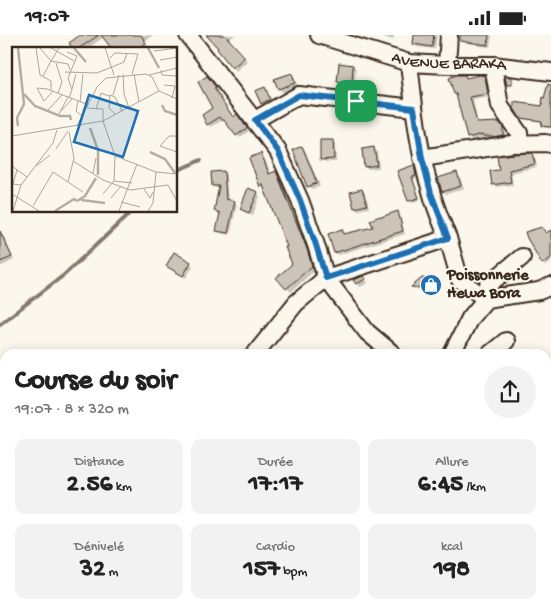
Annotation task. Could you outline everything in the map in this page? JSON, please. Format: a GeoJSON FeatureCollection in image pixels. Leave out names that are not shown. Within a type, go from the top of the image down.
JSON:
{"type":"FeatureCollection","features":[{"type":"Feature","properties":{"kind":"street"},"geometry":{"type":"LineString","coordinates":[[188,35],[278,151],[300,200],[326,278],[368,332],[387,349]]}},
{"type":"Feature","properties":{"kind":"street","name":"AVENUE BARAKA"},"geometry":{"type":"LineString","coordinates":[[320,35],[409,63],[493,65],[551,72]]}},
{"type":"Feature","properties":{"kind":"street"},"geometry":{"type":"LineString","coordinates":[[447,65],[449,35]]}},
{"type":"Feature","properties":{"kind":"street"},"geometry":{"type":"LineString","coordinates":[[409,63],[422,158],[431,193],[448,238],[460,280],[486,299],[539,291],[551,285]]}},
{"type":"Feature","properties":{"kind":"street"},"geometry":{"type":"LineString","coordinates":[[493,65],[500,106],[519,133],[520,144]]}},
{"type":"Feature","properties":{"kind":"street"},"geometry":{"type":"LineString","coordinates":[[255,120],[299,95],[414,108]]}},
{"type":"Feature","properties":{"kind":"street"},"geometry":{"type":"LineString","coordinates":[[422,158],[520,144],[551,144]]}},
{"type":"Feature","properties":{"kind":"street"},"geometry":{"type":"LineString","coordinates":[[259,349],[296,303],[326,278],[448,238]]}},
{"type":"Feature","properties":{"kind":"street"},"geometry":{"type":"LineString","coordinates":[[454,349],[470,318],[486,299],[488,285],[522,257]]}},
{"type":"Feature","properties":{"kind":"street"},"geometry":{"type":"LineString","coordinates":[[496,349],[506,341]]}},
{"type":"Feature","properties":{"kind":"building"},"geometry":{"type":"Polygon","coordinates":[[[80,35],[99,35],[81,47],[72,47],[69,43],[80,35]]]}},
{"type":"Feature","properties":{"kind":"building"},"geometry":{"type":"Polygon","coordinates":[[[101,35],[141,35],[146,43],[141,47],[110,47],[101,35]]]}},
{"type":"Feature","properties":{"kind":"building"},"geometry":{"type":"Polygon","coordinates":[[[206,35],[225,35],[245,57],[232,68],[206,35]]]}},
{"type":"Feature","properties":{"kind":"building"},"geometry":{"type":"Polygon","coordinates":[[[414,35],[434,35],[432,47],[413,44],[414,35]]]}},
{"type":"Feature","properties":{"kind":"building"},"geometry":{"type":"Polygon","coordinates":[[[460,35],[489,35],[488,45],[460,41],[460,35]]]}},
{"type":"Feature","properties":{"kind":"building"},"geometry":{"type":"Polygon","coordinates":[[[339,63],[353,65],[352,84],[337,82],[339,63]]]}},
{"type":"Feature","properties":{"kind":"building"},"geometry":{"type":"Polygon","coordinates":[[[292,73],[295,83],[278,89],[274,79],[292,73]]]}},
{"type":"Feature","properties":{"kind":"building"},"geometry":{"type":"Polygon","coordinates":[[[465,75],[466,78],[480,75],[485,76],[488,94],[470,97],[477,123],[499,122],[503,127],[503,135],[493,137],[483,136],[483,134],[467,138],[456,94],[454,94],[449,78],[465,75]]]}},
{"type":"Feature","properties":{"kind":"building"},"geometry":{"type":"Polygon","coordinates":[[[207,76],[216,87],[214,88],[233,117],[237,114],[247,128],[236,136],[220,117],[207,125],[202,115],[212,108],[198,82],[207,76]]]}},
{"type":"Feature","properties":{"kind":"building"},"geometry":{"type":"Polygon","coordinates":[[[505,77],[512,77],[512,85],[507,85],[505,77]]]}},
{"type":"Feature","properties":{"kind":"building"},"geometry":{"type":"Polygon","coordinates":[[[548,84],[551,85],[551,127],[541,126],[542,121],[520,118],[514,108],[514,102],[542,106],[548,84]]]}},
{"type":"Feature","properties":{"kind":"building"},"geometry":{"type":"Polygon","coordinates":[[[265,87],[270,99],[261,104],[255,91],[265,87]]]}},
{"type":"Feature","properties":{"kind":"building"},"geometry":{"type":"Polygon","coordinates":[[[320,140],[333,140],[334,159],[320,160],[320,140]]]}},
{"type":"Feature","properties":{"kind":"building"},"geometry":{"type":"Polygon","coordinates":[[[302,146],[317,183],[307,187],[293,150],[302,146]]]}},
{"type":"Feature","properties":{"kind":"building"},"geometry":{"type":"Polygon","coordinates":[[[374,147],[377,165],[364,167],[362,149],[374,147]]]}},
{"type":"Feature","properties":{"kind":"building"},"geometry":{"type":"Polygon","coordinates":[[[261,153],[269,174],[276,171],[312,266],[286,289],[276,278],[292,264],[262,183],[260,187],[249,158],[261,153]]]}},
{"type":"Feature","properties":{"kind":"building"},"geometry":{"type":"Polygon","coordinates":[[[532,153],[535,164],[509,170],[511,182],[492,185],[490,171],[499,170],[497,156],[532,153]]]}},
{"type":"Feature","properties":{"kind":"building"},"geometry":{"type":"Polygon","coordinates":[[[414,165],[416,176],[412,177],[419,198],[408,201],[397,171],[414,165]]]}},
{"type":"Feature","properties":{"kind":"building"},"geometry":{"type":"Polygon","coordinates":[[[224,171],[226,199],[235,201],[228,233],[216,231],[220,213],[214,211],[219,186],[212,186],[211,172],[224,171]]]}},
{"type":"Feature","properties":{"kind":"building"},"geometry":{"type":"Polygon","coordinates":[[[457,172],[461,186],[442,192],[438,178],[457,172]]]}},
{"type":"Feature","properties":{"kind":"building"},"geometry":{"type":"Polygon","coordinates":[[[248,188],[258,192],[249,213],[240,209],[248,188]]]}},
{"type":"Feature","properties":{"kind":"building"},"geometry":{"type":"Polygon","coordinates":[[[362,189],[367,205],[354,208],[350,192],[362,189]]]}},
{"type":"Feature","properties":{"kind":"building"},"geometry":{"type":"Polygon","coordinates":[[[398,211],[403,231],[334,253],[328,234],[342,229],[344,234],[373,227],[370,220],[398,211]]]}},
{"type":"Feature","properties":{"kind":"building"},"geometry":{"type":"Polygon","coordinates":[[[542,227],[546,233],[551,230],[551,258],[542,264],[525,232],[542,227]]]}},
{"type":"Feature","properties":{"kind":"building"},"geometry":{"type":"Polygon","coordinates":[[[0,231],[12,257],[0,262],[0,231]]]}},
{"type":"Feature","properties":{"kind":"building"},"geometry":{"type":"Polygon","coordinates":[[[174,252],[191,262],[183,276],[166,266],[174,252]]]}},
{"type":"Feature","properties":{"kind":"building"},"geometry":{"type":"Polygon","coordinates":[[[364,276],[366,279],[356,284],[353,280],[364,276]]]}},
{"type":"Feature","properties":{"kind":"building"},"geometry":{"type":"Polygon","coordinates":[[[422,278],[436,280],[435,290],[411,287],[422,278]]]}},
{"type":"Feature","properties":{"kind":"waterway"},"geometry":{"type":"LineString","coordinates":[[178,170],[201,160]]}},
{"type":"Feature","properties":{"kind":"waterway"},"geometry":{"type":"LineString","coordinates":[[0,324],[64,275],[129,213]]}},
{"type":"Feature","properties":{"kind":"place","name":"Poissonnerie Hewa Bora"},"geometry":{"type":"Point","coordinates":[431,285]}},
{"type":"Feature","properties":{"kind":"route"},"geometry":{"type":"LineString","coordinates":[[299,95],[356,101],[414,108],[422,158],[431,193],[448,238],[326,278],[300,200],[278,151],[255,120],[299,95]]}}]}
